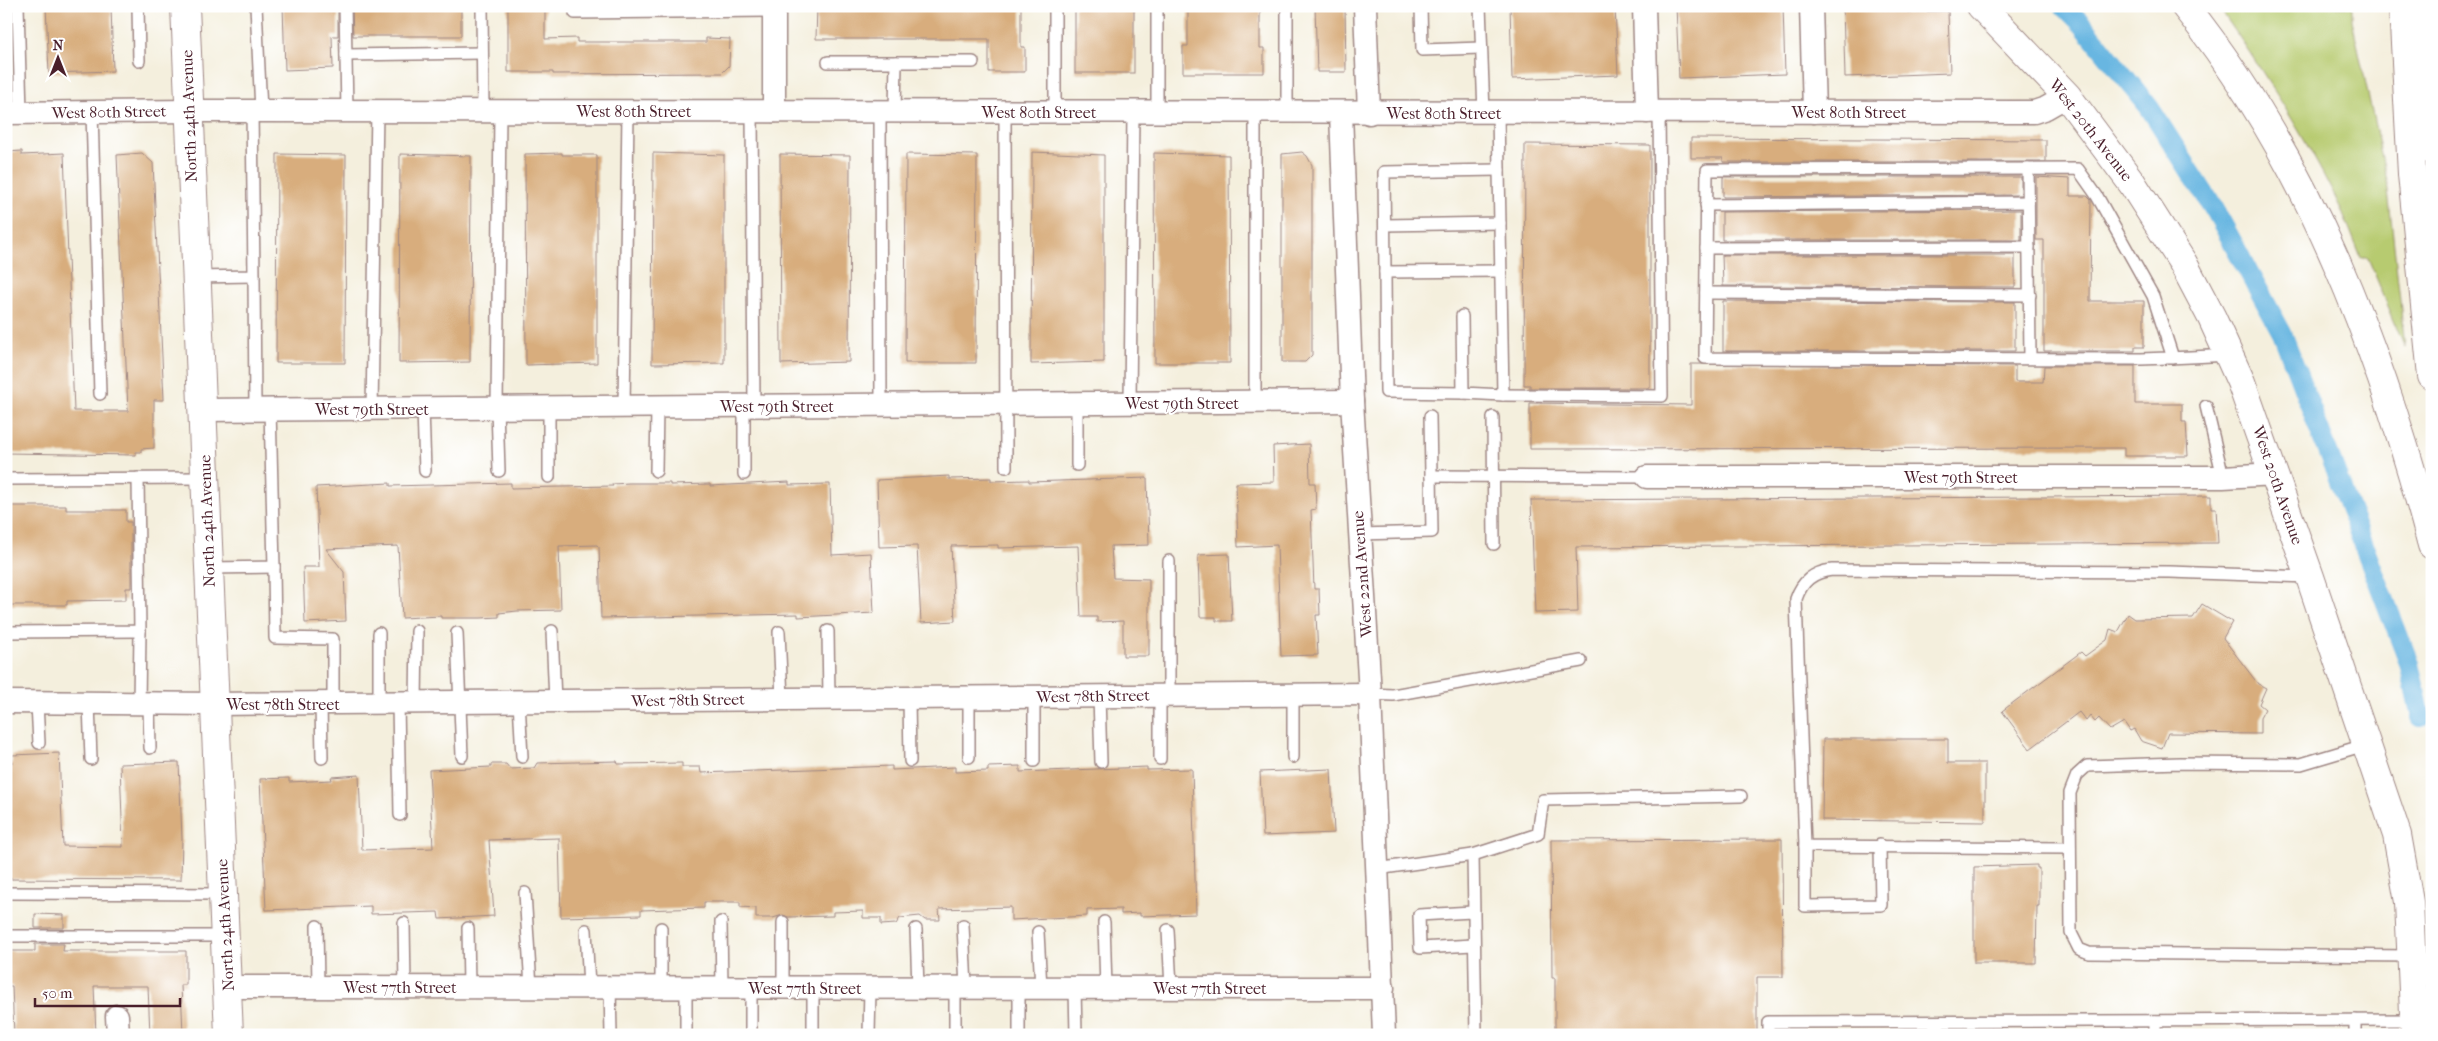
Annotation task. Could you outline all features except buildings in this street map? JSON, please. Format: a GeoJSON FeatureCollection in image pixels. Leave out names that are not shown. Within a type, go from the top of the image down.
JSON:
{"type":"FeatureCollection","features":[{"type":"Feature","properties":{"kind":"main road","name":"North 24th Avenue"},"geometry":{"type":"LineString","coordinates":[[185,6],[229,1035]]}},
{"type":"Feature","properties":{"kind":"main road","name":"West 20th Avenue"},"geometry":{"type":"LineString","coordinates":[[1982,6],[2068,96],[2123,170],[2164,232],[2200,294],[2229,355],[2275,474],[2368,744],[2403,861],[2409,902],[2415,1027]]}},
{"type":"Feature","properties":{"kind":"main road"},"geometry":{"type":"LineString","coordinates":[[2403,6],[2412,174],[2432,376]]}},
{"type":"Feature","properties":{"kind":"main road"},"geometry":{"type":"LineString","coordinates":[[2425,6],[2432,150]]}},
{"type":"Feature","properties":{"kind":"main road"},"geometry":{"type":"LineString","coordinates":[[2186,7],[2258,110],[2281,149],[2321,226],[2373,348],[2432,545]]}},
{"type":"Feature","properties":{"kind":"street"},"geometry":{"type":"LineString","coordinates":[[1365,6],[1369,113]]}},
{"type":"Feature","properties":{"kind":"street"},"geometry":{"type":"LineString","coordinates":[[1644,6],[1653,112]]}},
{"type":"Feature","properties":{"kind":"street"},"geometry":{"type":"LineString","coordinates":[[1811,6],[1814,112]]}},
{"type":"Feature","properties":{"kind":"street"},"geometry":{"type":"LineString","coordinates":[[763,111],[774,8]]}},
{"type":"Feature","properties":{"kind":"street","name":"West 80th Street"},"geometry":{"type":"LineString","coordinates":[[14,112],[2034,112],[2068,96]]}},
{"type":"Feature","properties":{"kind":"street","name":"West 22nd Avenue"},"geometry":{"type":"LineString","coordinates":[[1341,113],[1352,401],[1370,694],[1384,1035]]}},
{"type":"Feature","properties":{"kind":"street","name":"West 79th Street"},"geometry":{"type":"LineString","coordinates":[[202,410],[1352,401]]}},
{"type":"Feature","properties":{"kind":"street","name":"West 79th Street"},"geometry":{"type":"LineString","coordinates":[[1647,477],[2223,477],[2275,474]]}},
{"type":"Feature","properties":{"kind":"street","name":"West 78th Street"},"geometry":{"type":"LineString","coordinates":[[6,702],[144,704],[398,703],[1370,694]]}},
{"type":"Feature","properties":{"kind":"street","name":"West 77th Street"},"geometry":{"type":"LineString","coordinates":[[227,987],[1383,988]]}},
{"type":"Feature","properties":{"kind":"lane"},"geometry":{"type":"LineString","coordinates":[[14,112],[18,6]]}},
{"type":"Feature","properties":{"kind":"lane"},"geometry":{"type":"LineString","coordinates":[[138,6],[139,61]]}},
{"type":"Feature","properties":{"kind":"lane"},"geometry":{"type":"LineString","coordinates":[[256,6],[257,111],[254,276],[274,567],[275,638],[333,639],[322,758]]}},
{"type":"Feature","properties":{"kind":"lane"},"geometry":{"type":"LineString","coordinates":[[345,6],[347,111]]}},
{"type":"Feature","properties":{"kind":"lane"},"geometry":{"type":"LineString","coordinates":[[482,6],[482,53],[492,111],[499,471]]}},
{"type":"Feature","properties":{"kind":"lane"},"geometry":{"type":"LineString","coordinates":[[1055,6],[1055,112]]}},
{"type":"Feature","properties":{"kind":"lane"},"geometry":{"type":"LineString","coordinates":[[1157,6],[1157,112]]}},
{"type":"Feature","properties":{"kind":"lane"},"geometry":{"type":"LineString","coordinates":[[1287,6],[1287,112]]}},
{"type":"Feature","properties":{"kind":"lane"},"geometry":{"type":"LineString","coordinates":[[1421,6],[1422,50],[1482,48]]}},
{"type":"Feature","properties":{"kind":"lane"},"geometry":{"type":"LineString","coordinates":[[1480,6],[1482,48],[1499,170],[1503,395]]}},
{"type":"Feature","properties":{"kind":"lane"},"geometry":{"type":"LineString","coordinates":[[575,14],[774,8]]}},
{"type":"Feature","properties":{"kind":"lane"},"geometry":{"type":"LineString","coordinates":[[346,55],[482,53]]}},
{"type":"Feature","properties":{"kind":"lane"},"geometry":{"type":"LineString","coordinates":[[828,62],[973,62]]}},
{"type":"Feature","properties":{"kind":"lane"},"geometry":{"type":"LineString","coordinates":[[881,405],[888,111],[896,62]]}},
{"type":"Feature","properties":{"kind":"lane"},"geometry":{"type":"LineString","coordinates":[[372,409],[377,111]]}},
{"type":"Feature","properties":{"kind":"lane"},"geometry":{"type":"LineString","coordinates":[[624,407],[628,111]]}},
{"type":"Feature","properties":{"kind":"lane"},"geometry":{"type":"LineString","coordinates":[[744,474],[763,111]]}},
{"type":"Feature","properties":{"kind":"lane"},"geometry":{"type":"LineString","coordinates":[[92,112],[100,394]]}},
{"type":"Feature","properties":{"kind":"lane"},"geometry":{"type":"LineString","coordinates":[[1005,112],[1006,467]]}},
{"type":"Feature","properties":{"kind":"lane"},"geometry":{"type":"LineString","coordinates":[[1130,403],[1133,112]]}},
{"type":"Feature","properties":{"kind":"lane"},"geometry":{"type":"LineString","coordinates":[[1255,112],[1255,402]]}},
{"type":"Feature","properties":{"kind":"lane"},"geometry":{"type":"LineString","coordinates":[[1499,170],[1384,172],[1386,392],[1662,396],[1653,112]]}},
{"type":"Feature","properties":{"kind":"lane"},"geometry":{"type":"LineString","coordinates":[[2028,169],[2030,358]]}},
{"type":"Feature","properties":{"kind":"lane"},"geometry":{"type":"LineString","coordinates":[[2173,358],[2153,296],[2097,196],[2078,169],[1707,170],[1705,358],[2173,358],[2229,355]]}},
{"type":"Feature","properties":{"kind":"lane"},"geometry":{"type":"LineString","coordinates":[[1706,205],[2028,202]]}},
{"type":"Feature","properties":{"kind":"lane"},"geometry":{"type":"LineString","coordinates":[[1385,225],[1500,222]]}},
{"type":"Feature","properties":{"kind":"lane"},"geometry":{"type":"LineString","coordinates":[[1706,248],[2029,247]]}},
{"type":"Feature","properties":{"kind":"lane"},"geometry":{"type":"LineString","coordinates":[[1385,272],[1501,270]]}},
{"type":"Feature","properties":{"kind":"lane"},"geometry":{"type":"LineString","coordinates":[[196,277],[254,276]]}},
{"type":"Feature","properties":{"kind":"lane"},"geometry":{"type":"LineString","coordinates":[[1706,293],[2030,295]]}},
{"type":"Feature","properties":{"kind":"lane"},"geometry":{"type":"LineString","coordinates":[[1462,316],[1463,393]]}},
{"type":"Feature","properties":{"kind":"lane"},"geometry":{"type":"LineString","coordinates":[[1077,404],[1077,465]]}},
{"type":"Feature","properties":{"kind":"lane"},"geometry":{"type":"LineString","coordinates":[[2206,406],[2223,477]]}},
{"type":"Feature","properties":{"kind":"lane"},"geometry":{"type":"LineString","coordinates":[[656,471],[657,407]]}},
{"type":"Feature","properties":{"kind":"lane"},"geometry":{"type":"LineString","coordinates":[[423,408],[425,471]]}},
{"type":"Feature","properties":{"kind":"lane"},"geometry":{"type":"LineString","coordinates":[[549,408],[549,477]]}},
{"type":"Feature","properties":{"kind":"lane"},"geometry":{"type":"LineString","coordinates":[[1360,534],[1432,532],[1430,416]]}},
{"type":"Feature","properties":{"kind":"lane"},"geometry":{"type":"LineString","coordinates":[[1492,417],[1494,544]]}},
{"type":"Feature","properties":{"kind":"lane"},"geometry":{"type":"LineString","coordinates":[[1431,476],[1647,477]]}},
{"type":"Feature","properties":{"kind":"lane"},"geometry":{"type":"LineString","coordinates":[[138,478],[140,631],[144,704],[150,748]]}},
{"type":"Feature","properties":{"kind":"lane"},"geometry":{"type":"LineString","coordinates":[[6,479],[205,478]]}},
{"type":"Feature","properties":{"kind":"lane"},"geometry":{"type":"LineString","coordinates":[[1160,759],[1169,561]]}},
{"type":"Feature","properties":{"kind":"lane"},"geometry":{"type":"LineString","coordinates":[[209,568],[274,567]]}},
{"type":"Feature","properties":{"kind":"lane"},"geometry":{"type":"LineString","coordinates":[[1880,845],[1881,905],[1805,906],[1805,846],[1796,599],[1799,589],[1813,575],[1832,570],[2170,572],[2310,577]]}},
{"type":"Feature","properties":{"kind":"lane"},"geometry":{"type":"LineString","coordinates":[[6,632],[140,631]]}},
{"type":"Feature","properties":{"kind":"lane"},"geometry":{"type":"LineString","coordinates":[[398,703],[417,631]]}},
{"type":"Feature","properties":{"kind":"lane"},"geometry":{"type":"LineString","coordinates":[[552,631],[554,701]]}},
{"type":"Feature","properties":{"kind":"lane"},"geometry":{"type":"LineString","coordinates":[[828,631],[829,699]]}},
{"type":"Feature","properties":{"kind":"lane"},"geometry":{"type":"LineString","coordinates":[[780,632],[782,699]]}},
{"type":"Feature","properties":{"kind":"lane"},"geometry":{"type":"LineString","coordinates":[[378,633],[398,703],[400,815]]}},
{"type":"Feature","properties":{"kind":"lane"},"geometry":{"type":"LineString","coordinates":[[457,633],[462,756]]}},
{"type":"Feature","properties":{"kind":"lane"},"geometry":{"type":"LineString","coordinates":[[1370,694],[1393,696],[1581,661]]}},
{"type":"Feature","properties":{"kind":"lane"},"geometry":{"type":"LineString","coordinates":[[1293,694],[1293,757]]}},
{"type":"Feature","properties":{"kind":"lane"},"geometry":{"type":"LineString","coordinates":[[1099,696],[1101,762]]}},
{"type":"Feature","properties":{"kind":"lane"},"geometry":{"type":"LineString","coordinates":[[969,697],[970,757]]}},
{"type":"Feature","properties":{"kind":"lane"},"geometry":{"type":"LineString","coordinates":[[1034,697],[1034,760]]}},
{"type":"Feature","properties":{"kind":"lane"},"geometry":{"type":"LineString","coordinates":[[909,698],[910,760]]}},
{"type":"Feature","properties":{"kind":"lane"},"geometry":{"type":"LineString","coordinates":[[519,701],[522,757]]}},
{"type":"Feature","properties":{"kind":"lane"},"geometry":{"type":"LineString","coordinates":[[37,703],[39,743]]}},
{"type":"Feature","properties":{"kind":"lane"},"geometry":{"type":"LineString","coordinates":[[89,703],[91,759]]}},
{"type":"Feature","properties":{"kind":"lane"},"geometry":{"type":"LineString","coordinates":[[2368,744],[2302,764],[2092,764],[2083,769],[2072,784],[2070,926],[2076,945],[2084,951],[2412,956]]}},
{"type":"Feature","properties":{"kind":"lane"},"geometry":{"type":"LineString","coordinates":[[1377,869],[1473,855],[1538,834],[1543,800],[1741,796]]}},
{"type":"Feature","properties":{"kind":"lane"},"geometry":{"type":"LineString","coordinates":[[1805,846],[1880,845],[2070,848]]}},
{"type":"Feature","properties":{"kind":"lane"},"geometry":{"type":"LineString","coordinates":[[1473,855],[1472,912],[1476,1035]]}},
{"type":"Feature","properties":{"kind":"lane"},"geometry":{"type":"LineString","coordinates":[[525,893],[531,987]]}},
{"type":"Feature","properties":{"kind":"lane"},"geometry":{"type":"LineString","coordinates":[[6,894],[223,894]]}},
{"type":"Feature","properties":{"kind":"lane"},"geometry":{"type":"LineString","coordinates":[[1472,912],[1418,915],[1420,948],[1473,945]]}},
{"type":"Feature","properties":{"kind":"lane"},"geometry":{"type":"LineString","coordinates":[[721,922],[722,988]]}},
{"type":"Feature","properties":{"kind":"lane"},"geometry":{"type":"LineString","coordinates":[[783,922],[783,988]]}},
{"type":"Feature","properties":{"kind":"lane"},"geometry":{"type":"LineString","coordinates":[[1104,922],[1106,988]]}},
{"type":"Feature","properties":{"kind":"lane"},"geometry":{"type":"LineString","coordinates":[[404,923],[405,987]]}},
{"type":"Feature","properties":{"kind":"lane"},"geometry":{"type":"LineString","coordinates":[[955,1033],[960,988],[963,924]]}},
{"type":"Feature","properties":{"kind":"lane"},"geometry":{"type":"LineString","coordinates":[[317,926],[318,987]]}},
{"type":"Feature","properties":{"kind":"lane"},"geometry":{"type":"LineString","coordinates":[[468,928],[469,987]]}},
{"type":"Feature","properties":{"kind":"lane"},"geometry":{"type":"LineString","coordinates":[[661,928],[661,987]]}},
{"type":"Feature","properties":{"kind":"lane"},"geometry":{"type":"LineString","coordinates":[[916,929],[918,988]]}},
{"type":"Feature","properties":{"kind":"lane"},"geometry":{"type":"LineString","coordinates":[[586,930],[611,1035]]}},
{"type":"Feature","properties":{"kind":"lane"},"geometry":{"type":"LineString","coordinates":[[1168,930],[1171,988]]}},
{"type":"Feature","properties":{"kind":"lane"},"geometry":{"type":"LineString","coordinates":[[1019,1035],[1030,988],[1038,932]]}},
{"type":"Feature","properties":{"kind":"lane"},"geometry":{"type":"LineString","coordinates":[[6,936],[225,936]]}},
{"type":"Feature","properties":{"kind":"lane"},"geometry":{"type":"LineString","coordinates":[[686,988],[686,1035]]}},
{"type":"Feature","properties":{"kind":"lane"},"geometry":{"type":"LineString","coordinates":[[751,988],[751,1035]]}},
{"type":"Feature","properties":{"kind":"lane"},"geometry":{"type":"LineString","coordinates":[[812,1035],[813,988]]}},
{"type":"Feature","properties":{"kind":"lane"},"geometry":{"type":"LineString","coordinates":[[869,1035],[870,988]]}},
{"type":"Feature","properties":{"kind":"lane"},"geometry":{"type":"LineString","coordinates":[[1075,988],[1076,1035]]}},
{"type":"Feature","properties":{"kind":"lane"},"geometry":{"type":"LineString","coordinates":[[2155,1020],[2155,1035]]}},
{"type":"Feature","properties":{"kind":"lane"},"geometry":{"type":"LineString","coordinates":[[2355,1020],[2355,1035]]}},
{"type":"Feature","properties":{"kind":"lane"},"geometry":{"type":"LineString","coordinates":[[1768,1035],[1768,1022],[2355,1020],[2415,1027]]}},
{"type":"Feature","properties":{"kind":"green space"},"geometry":{"type":"Polygon","coordinates":[[[2218,6],[2352,6],[2352,20],[2387,181],[2405,347],[2368,258],[2361,258],[2343,213],[2323,174],[2280,100],[2218,6]]]}},
{"type":"Feature","properties":{"kind":"waterway"},"geometry":{"type":"LineString","coordinates":[[2064,6],[2082,24],[2149,107],[2215,210],[2282,333],[2409,663],[2421,717]]}}]}
